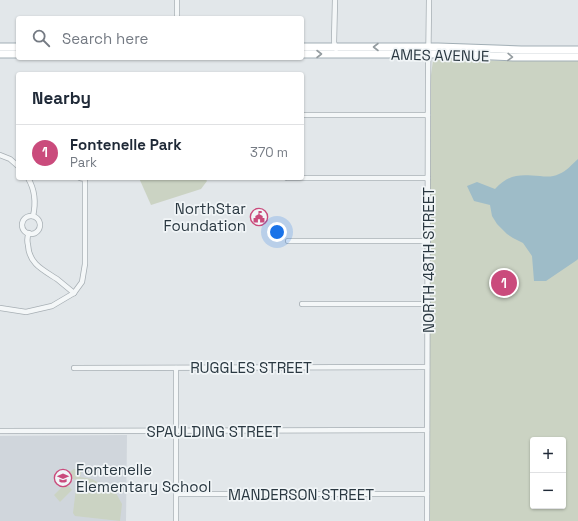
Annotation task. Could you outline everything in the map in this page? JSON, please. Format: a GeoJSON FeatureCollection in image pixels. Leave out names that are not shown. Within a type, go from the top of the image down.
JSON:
{"type":"FeatureCollection","features":[{"type":"Feature","properties":{"kind":"main road"},"geometry":{"type":"LineString","coordinates":[[0,47],[16,47]]}},
{"type":"Feature","properties":{"kind":"main road","name":"AMES AVENUE"},"geometry":{"type":"LineString","coordinates":[[304,47],[336,51]]}},
{"type":"Feature","properties":{"kind":"main road","name":"AMES AVENUE"},"geometry":{"type":"LineString","coordinates":[[304,54],[336,51],[429,51],[467,48],[578,50]]}},
{"type":"Feature","properties":{"kind":"main road","name":"AMES AVENUE"},"geometry":{"type":"LineString","coordinates":[[429,51],[513,57],[578,57]]}},
{"type":"Feature","properties":{"kind":"main road"},"geometry":{"type":"LineString","coordinates":[[0,54],[16,54]]}},
{"type":"Feature","properties":{"kind":"street"},"geometry":{"type":"LineString","coordinates":[[177,0],[177,16]]}},
{"type":"Feature","properties":{"kind":"street"},"geometry":{"type":"LineString","coordinates":[[334,0],[334,42],[336,51]]}},
{"type":"Feature","properties":{"kind":"street","name":"NORTH 48TH STREET"},"geometry":{"type":"LineString","coordinates":[[427,521],[429,0]]}},
{"type":"Feature","properties":{"kind":"street"},"geometry":{"type":"LineString","coordinates":[[304,115],[428,115]]}},
{"type":"Feature","properties":{"kind":"street"},"geometry":{"type":"LineString","coordinates":[[0,155],[10,159],[16,164]]}},
{"type":"Feature","properties":{"kind":"street"},"geometry":{"type":"LineString","coordinates":[[304,178],[428,178]]}},
{"type":"Feature","properties":{"kind":"street"},"geometry":{"type":"LineString","coordinates":[[29,180],[34,192],[35,200],[33,216]]}},
{"type":"Feature","properties":{"kind":"street"},"geometry":{"type":"LineString","coordinates":[[0,308],[26,312],[52,306],[74,293],[82,282],[85,264],[85,180]]}},
{"type":"Feature","properties":{"kind":"street"},"geometry":{"type":"LineString","coordinates":[[33,216],[39,221],[40,225],[40,228],[33,234],[28,233],[23,229],[25,219],[33,216]]}},
{"type":"Feature","properties":{"kind":"street"},"geometry":{"type":"LineString","coordinates":[[28,233],[28,251],[31,259],[39,267],[74,293]]}},
{"type":"Feature","properties":{"kind":"street"},"geometry":{"type":"LineString","coordinates":[[288,241],[428,241]]}},
{"type":"Feature","properties":{"kind":"street"},"geometry":{"type":"LineString","coordinates":[[302,304],[428,304]]}},
{"type":"Feature","properties":{"kind":"street","name":"RUGGLES STREET"},"geometry":{"type":"LineString","coordinates":[[74,368],[427,367]]}},
{"type":"Feature","properties":{"kind":"street"},"geometry":{"type":"LineString","coordinates":[[176,368],[176,521]]}},
{"type":"Feature","properties":{"kind":"street","name":"SPAULDING STREET"},"geometry":{"type":"LineString","coordinates":[[0,431],[427,430]]}},
{"type":"Feature","properties":{"kind":"street","name":"MANDERSON STREET"},"geometry":{"type":"LineString","coordinates":[[176,494],[427,494]]}},
{"type":"Feature","properties":{"kind":"shaded area","name":"Fontenelle Elementary School"},"geometry":{"type":"Polygon","coordinates":[[[127,435],[126,521],[0,521],[0,436],[127,435]]]}},
{"type":"Feature","properties":{"kind":"green space"},"geometry":{"type":"Polygon","coordinates":[[[434,58],[503,61],[557,61],[578,59],[578,521],[429,521],[430,83],[434,58]]]}},
{"type":"Feature","properties":{"kind":"green space"},"geometry":{"type":"Polygon","coordinates":[[[140,180],[207,181],[201,189],[151,205],[140,180]]]}},
{"type":"Feature","properties":{"kind":"green space"},"geometry":{"type":"Polygon","coordinates":[[[74,469],[82,470],[80,477],[92,479],[116,493],[122,504],[120,521],[75,516],[73,513],[77,480],[67,478],[68,473],[74,469]]]}},
{"type":"Feature","properties":{"kind":"green space"},"geometry":{"type":"Polygon","coordinates":[[[66,483],[72,490],[60,502],[54,495],[66,483]]]}},
{"type":"Feature","properties":{"kind":"water"},"geometry":{"type":"Polygon","coordinates":[[[578,159],[578,259],[546,281],[534,281],[532,256],[523,243],[507,234],[497,224],[492,216],[490,205],[474,201],[467,186],[477,182],[495,189],[506,180],[516,176],[554,176],[562,173],[578,159]]]}},
{"type":"Feature","properties":{"kind":"place","name":"NorthStar Foundation"},"geometry":{"type":"Point","coordinates":[259,217]}},
{"type":"Feature","properties":{"kind":"place","name":"Fontenelle Park"},"geometry":{"type":"Point","coordinates":[504,283]}},
{"type":"Feature","properties":{"kind":"place","name":"Fontenelle Elementary School"},"geometry":{"type":"Point","coordinates":[63,478]}}]}
